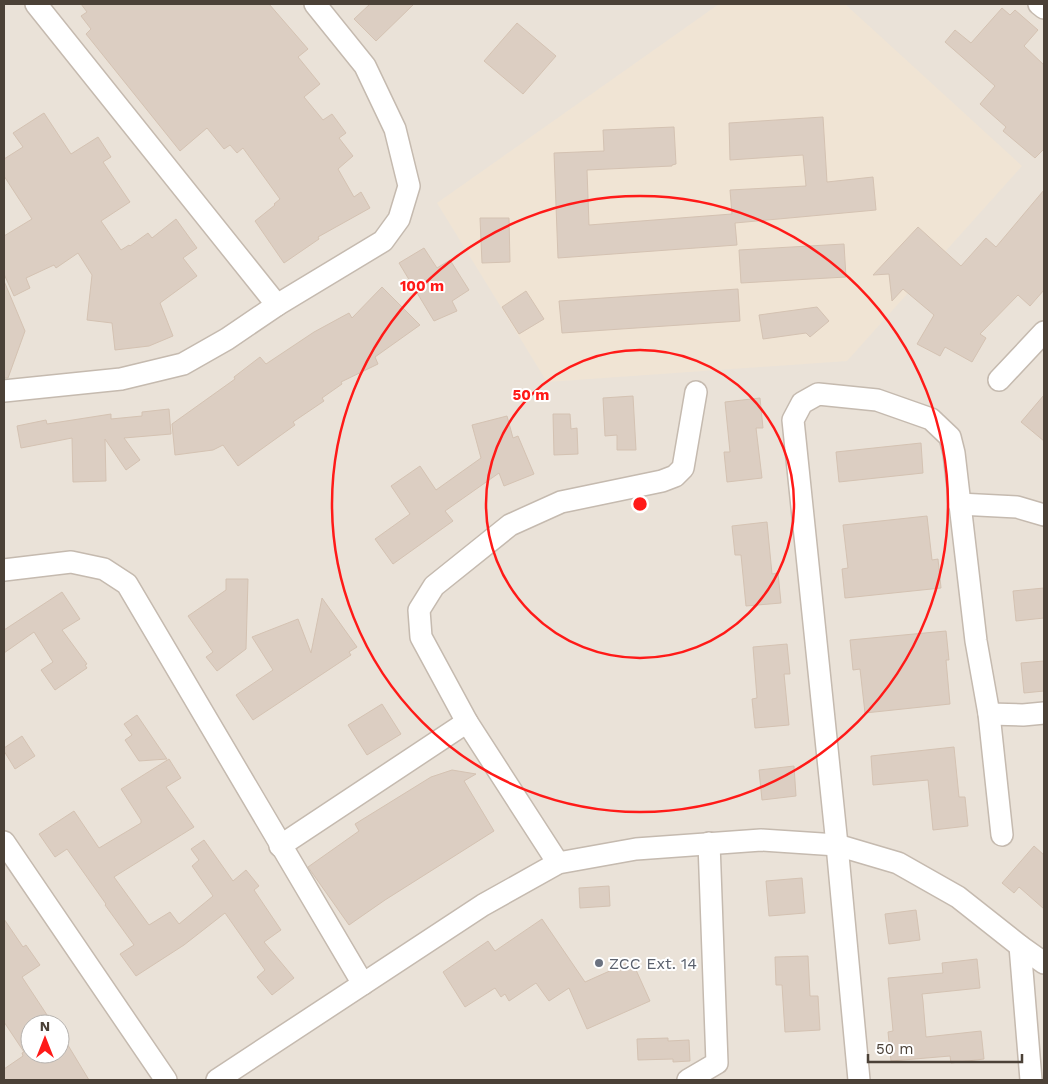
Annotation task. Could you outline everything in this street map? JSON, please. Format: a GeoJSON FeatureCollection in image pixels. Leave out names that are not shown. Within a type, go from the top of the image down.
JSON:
{"type":"FeatureCollection","features":[{"type":"Feature","properties":{"kind":"street"},"geometry":{"type":"LineString","coordinates":[[36,4],[277,304]]}},
{"type":"Feature","properties":{"kind":"street"},"geometry":{"type":"LineString","coordinates":[[4,391],[120,379],[183,364],[227,339],[277,304],[383,241],[399,219],[409,186],[395,129],[365,66],[315,4]]}},
{"type":"Feature","properties":{"kind":"street"},"geometry":{"type":"LineString","coordinates":[[1039,4],[1044,8]]}},
{"type":"Feature","properties":{"kind":"street"},"geometry":{"type":"LineString","coordinates":[[999,380],[1044,332]]}},
{"type":"Feature","properties":{"kind":"street"},"geometry":{"type":"LineString","coordinates":[[558,863],[467,722],[421,637],[419,610],[434,586],[510,525],[561,502],[662,481],[675,476],[683,468],[696,392]]}},
{"type":"Feature","properties":{"kind":"street"},"geometry":{"type":"LineString","coordinates":[[859,1080],[793,420],[802,403],[818,394],[877,400],[931,419],[950,437],[976,641],[989,714],[1002,835]]}},
{"type":"Feature","properties":{"kind":"street"},"geometry":{"type":"LineString","coordinates":[[959,504],[1017,507],[1044,515]]}},
{"type":"Feature","properties":{"kind":"street"},"geometry":{"type":"LineString","coordinates":[[4,570],[71,562],[104,569],[127,584],[363,984]]}},
{"type":"Feature","properties":{"kind":"street"},"geometry":{"type":"LineString","coordinates":[[989,714],[1023,715],[1044,713]]}},
{"type":"Feature","properties":{"kind":"street"},"geometry":{"type":"LineString","coordinates":[[280,846],[467,722]]}},
{"type":"Feature","properties":{"kind":"street"},"geometry":{"type":"LineString","coordinates":[[217,1080],[483,905],[558,863],[636,849],[761,840],[837,845],[898,863],[958,897],[1044,963]]}},
{"type":"Feature","properties":{"kind":"street"},"geometry":{"type":"LineString","coordinates":[[4,842],[166,1080]]}},
{"type":"Feature","properties":{"kind":"street"},"geometry":{"type":"LineString","coordinates":[[688,1080],[718,1072],[709,843]]}},
{"type":"Feature","properties":{"kind":"street"},"geometry":{"type":"LineString","coordinates":[[1020,946],[1031,1080]]}},
{"type":"Feature","properties":{"kind":"shaded area"},"geometry":{"type":"Polygon","coordinates":[[[4,4],[1044,4],[1044,1080],[4,1080],[4,4]]]}},
{"type":"Feature","properties":{"kind":"shaded area"},"geometry":{"type":"Polygon","coordinates":[[[719,4],[845,4],[1022,166],[847,361],[547,382],[437,203],[719,4]]]}},
{"type":"Feature","properties":{"kind":"building"},"geometry":{"type":"Polygon","coordinates":[[[81,4],[269,4],[308,49],[298,57],[320,84],[304,97],[323,120],[332,114],[346,133],[339,138],[353,156],[338,169],[354,197],[361,192],[370,208],[318,237],[319,239],[284,263],[255,221],[280,199],[243,148],[237,153],[230,145],[224,149],[207,128],[180,151],[86,34],[91,29],[81,16],[87,12],[81,4]]]}},
{"type":"Feature","properties":{"kind":"building"},"geometry":{"type":"Polygon","coordinates":[[[370,4],[414,4],[376,41],[354,19],[370,4]]]}},
{"type":"Feature","properties":{"kind":"building"},"geometry":{"type":"Polygon","coordinates":[[[1002,8],[1010,15],[1015,10],[1038,30],[1024,46],[1044,65],[1044,149],[1035,158],[1003,131],[1006,127],[980,104],[995,86],[945,42],[955,30],[971,43],[1002,8]]]}},
{"type":"Feature","properties":{"kind":"building"},"geometry":{"type":"Polygon","coordinates":[[[517,23],[556,56],[523,94],[484,61],[517,23]]]}},
{"type":"Feature","properties":{"kind":"building"},"geometry":{"type":"Polygon","coordinates":[[[44,113],[71,154],[98,137],[111,157],[103,162],[130,202],[101,221],[121,250],[148,233],[152,238],[176,219],[197,248],[183,258],[197,276],[160,303],[173,336],[149,346],[115,350],[112,323],[87,320],[92,275],[78,253],[56,268],[54,265],[26,278],[30,288],[14,296],[4,274],[4,236],[32,219],[4,176],[4,159],[23,147],[13,133],[44,113]]]}},
{"type":"Feature","properties":{"kind":"building"},"geometry":{"type":"Polygon","coordinates":[[[823,117],[827,182],[873,177],[876,210],[735,223],[737,245],[558,258],[554,153],[604,151],[603,130],[674,127],[676,164],[672,166],[587,170],[589,225],[732,214],[730,190],[806,186],[803,155],[730,160],[729,123],[823,117]]]}},
{"type":"Feature","properties":{"kind":"building"},"geometry":{"type":"Polygon","coordinates":[[[1044,190],[1044,290],[1030,306],[1018,295],[980,334],[986,338],[972,362],[945,347],[940,356],[917,344],[934,315],[903,289],[892,301],[889,274],[873,275],[918,227],[961,266],[986,238],[996,247],[1044,190]]]}},
{"type":"Feature","properties":{"kind":"building"},"geometry":{"type":"Polygon","coordinates":[[[480,218],[509,218],[510,262],[482,263],[480,218]]]}},
{"type":"Feature","properties":{"kind":"building"},"geometry":{"type":"Polygon","coordinates":[[[844,244],[846,277],[741,283],[739,250],[844,244]]]}},
{"type":"Feature","properties":{"kind":"building"},"geometry":{"type":"Polygon","coordinates":[[[424,248],[437,268],[450,260],[469,290],[452,301],[457,311],[434,321],[399,263],[424,248]]]}},
{"type":"Feature","properties":{"kind":"building"},"geometry":{"type":"Polygon","coordinates":[[[4,281],[25,331],[8,378],[4,378],[4,281]]]}},
{"type":"Feature","properties":{"kind":"building"},"geometry":{"type":"Polygon","coordinates":[[[382,287],[420,325],[375,357],[378,364],[341,382],[342,384],[322,398],[324,401],[293,422],[295,425],[238,466],[223,445],[213,450],[175,455],[172,424],[235,379],[234,377],[260,357],[266,364],[314,332],[349,313],[352,318],[382,287]]]}},
{"type":"Feature","properties":{"kind":"building"},"geometry":{"type":"Polygon","coordinates":[[[738,289],[740,321],[562,333],[559,301],[738,289]]]}},
{"type":"Feature","properties":{"kind":"building"},"geometry":{"type":"Polygon","coordinates":[[[526,291],[544,319],[519,334],[502,307],[526,291]]]}},
{"type":"Feature","properties":{"kind":"building"},"geometry":{"type":"Polygon","coordinates":[[[817,307],[829,321],[810,337],[806,333],[763,339],[759,315],[817,307]]]}},
{"type":"Feature","properties":{"kind":"building"},"geometry":{"type":"Polygon","coordinates":[[[1044,395],[1044,441],[1021,422],[1044,395]]]}},
{"type":"Feature","properties":{"kind":"building"},"geometry":{"type":"Polygon","coordinates":[[[633,396],[636,450],[617,450],[617,435],[605,436],[603,398],[633,396]]]}},
{"type":"Feature","properties":{"kind":"building"},"geometry":{"type":"Polygon","coordinates":[[[760,398],[763,428],[756,428],[762,478],[727,482],[724,452],[730,452],[725,402],[760,398]]]}},
{"type":"Feature","properties":{"kind":"building"},"geometry":{"type":"Polygon","coordinates":[[[169,409],[171,434],[124,438],[140,460],[126,470],[105,439],[106,481],[73,482],[72,438],[21,448],[17,426],[46,420],[47,424],[111,414],[111,419],[142,416],[142,412],[169,409]]]}},
{"type":"Feature","properties":{"kind":"building"},"geometry":{"type":"Polygon","coordinates":[[[553,414],[570,414],[571,429],[577,428],[578,454],[554,455],[553,414]]]}},
{"type":"Feature","properties":{"kind":"building"},"geometry":{"type":"Polygon","coordinates":[[[507,416],[513,438],[518,436],[534,474],[504,486],[499,473],[445,511],[453,521],[393,564],[375,539],[410,514],[391,486],[420,466],[436,490],[481,458],[472,425],[507,416]]]}},
{"type":"Feature","properties":{"kind":"building"},"geometry":{"type":"Polygon","coordinates":[[[921,443],[923,473],[839,482],[836,452],[921,443]]]}},
{"type":"Feature","properties":{"kind":"building"},"geometry":{"type":"Polygon","coordinates":[[[927,516],[932,560],[938,559],[941,588],[845,598],[842,569],[848,568],[843,525],[927,516]]]}},
{"type":"Feature","properties":{"kind":"building"},"geometry":{"type":"Polygon","coordinates":[[[767,522],[772,574],[778,573],[781,603],[746,606],[741,555],[735,555],[732,526],[767,522]]]}},
{"type":"Feature","properties":{"kind":"building"},"geometry":{"type":"Polygon","coordinates":[[[226,579],[248,579],[246,649],[217,671],[206,657],[213,652],[188,616],[226,590],[226,579]]]}},
{"type":"Feature","properties":{"kind":"building"},"geometry":{"type":"Polygon","coordinates":[[[1044,588],[1044,618],[1016,621],[1013,591],[1044,588]]]}},
{"type":"Feature","properties":{"kind":"building"},"geometry":{"type":"Polygon","coordinates":[[[62,592],[80,619],[62,630],[87,664],[85,665],[87,668],[55,690],[41,670],[53,662],[34,632],[4,653],[4,630],[62,592]]]}},
{"type":"Feature","properties":{"kind":"building"},"geometry":{"type":"Polygon","coordinates":[[[322,598],[357,647],[349,652],[351,655],[253,720],[236,695],[273,670],[252,637],[298,619],[311,653],[322,598]]]}},
{"type":"Feature","properties":{"kind":"building"},"geometry":{"type":"Polygon","coordinates":[[[946,631],[949,660],[946,660],[950,704],[865,713],[860,669],[853,670],[850,640],[946,631]]]}},
{"type":"Feature","properties":{"kind":"building"},"geometry":{"type":"Polygon","coordinates":[[[787,644],[790,674],[784,674],[789,725],[755,728],[752,699],[757,698],[753,647],[787,644]]]}},
{"type":"Feature","properties":{"kind":"building"},"geometry":{"type":"Polygon","coordinates":[[[1044,661],[1044,691],[1024,693],[1021,663],[1044,661]]]}},
{"type":"Feature","properties":{"kind":"building"},"geometry":{"type":"Polygon","coordinates":[[[382,704],[401,734],[367,755],[348,725],[382,704]]]}},
{"type":"Feature","properties":{"kind":"building"},"geometry":{"type":"Polygon","coordinates":[[[137,715],[167,759],[139,761],[125,740],[132,735],[124,724],[137,715]]]}},
{"type":"Feature","properties":{"kind":"building"},"geometry":{"type":"Polygon","coordinates":[[[22,736],[35,756],[15,769],[4,748],[22,736]]]}},
{"type":"Feature","properties":{"kind":"building"},"geometry":{"type":"Polygon","coordinates":[[[954,747],[959,797],[965,797],[968,826],[933,830],[928,780],[873,785],[871,756],[954,747]]]}},
{"type":"Feature","properties":{"kind":"building"},"geometry":{"type":"Polygon","coordinates":[[[169,759],[181,778],[166,787],[194,827],[114,877],[149,925],[170,912],[179,924],[213,896],[192,866],[199,860],[191,849],[204,840],[233,881],[246,870],[259,886],[254,890],[281,930],[264,942],[294,978],[272,995],[257,977],[265,970],[225,913],[184,945],[136,976],[120,954],[134,945],[106,904],[67,849],[55,857],[39,834],[74,811],[99,848],[141,823],[141,820],[121,789],[169,759]]]}},
{"type":"Feature","properties":{"kind":"building"},"geometry":{"type":"Polygon","coordinates":[[[794,766],[796,796],[762,800],[759,770],[794,766]]]}},
{"type":"Feature","properties":{"kind":"building"},"geometry":{"type":"Polygon","coordinates":[[[452,770],[476,774],[464,781],[494,831],[349,925],[308,867],[359,831],[355,824],[431,777],[452,770]]]}},
{"type":"Feature","properties":{"kind":"building"},"geometry":{"type":"Polygon","coordinates":[[[1034,846],[1044,855],[1044,909],[1019,887],[1014,893],[1002,883],[1034,846]]]}},
{"type":"Feature","properties":{"kind":"building"},"geometry":{"type":"Polygon","coordinates":[[[802,878],[805,913],[769,916],[766,881],[802,878]]]}},
{"type":"Feature","properties":{"kind":"building"},"geometry":{"type":"Polygon","coordinates":[[[609,886],[610,906],[580,908],[579,888],[609,886]]]}},
{"type":"Feature","properties":{"kind":"building"},"geometry":{"type":"Polygon","coordinates":[[[916,910],[920,940],[889,944],[885,914],[916,910]]]}},
{"type":"Feature","properties":{"kind":"building"},"geometry":{"type":"Polygon","coordinates":[[[4,919],[23,947],[26,945],[40,965],[22,977],[46,1014],[20,1014],[20,1046],[4,1022],[4,919]]]}},
{"type":"Feature","properties":{"kind":"building"},"geometry":{"type":"Polygon","coordinates":[[[542,919],[585,982],[632,961],[650,1001],[587,1029],[569,988],[549,1001],[536,983],[509,1001],[505,994],[501,997],[495,988],[465,1007],[443,972],[488,941],[495,951],[542,919]]]}},
{"type":"Feature","properties":{"kind":"building"},"geometry":{"type":"Polygon","coordinates":[[[808,956],[810,996],[818,996],[820,1030],[785,1032],[782,985],[776,985],[775,957],[808,956]]]}},
{"type":"Feature","properties":{"kind":"building"},"geometry":{"type":"Polygon","coordinates":[[[977,959],[980,988],[922,994],[926,1037],[981,1031],[984,1059],[951,1063],[950,1056],[891,1061],[888,1032],[893,1031],[888,978],[943,973],[942,963],[977,959]]]}},
{"type":"Feature","properties":{"kind":"building"},"geometry":{"type":"Polygon","coordinates":[[[668,1038],[668,1041],[689,1040],[690,1061],[673,1062],[673,1059],[638,1060],[637,1039],[668,1038]]]}},
{"type":"Feature","properties":{"kind":"building"},"geometry":{"type":"Polygon","coordinates":[[[70,1049],[89,1080],[4,1080],[4,1069],[20,1058],[20,1064],[70,1064],[70,1049]]]}},
{"type":"Feature","properties":{"kind":"place","name":"ZCC Ext. 14"},"geometry":{"type":"Point","coordinates":[599,963]}}]}
